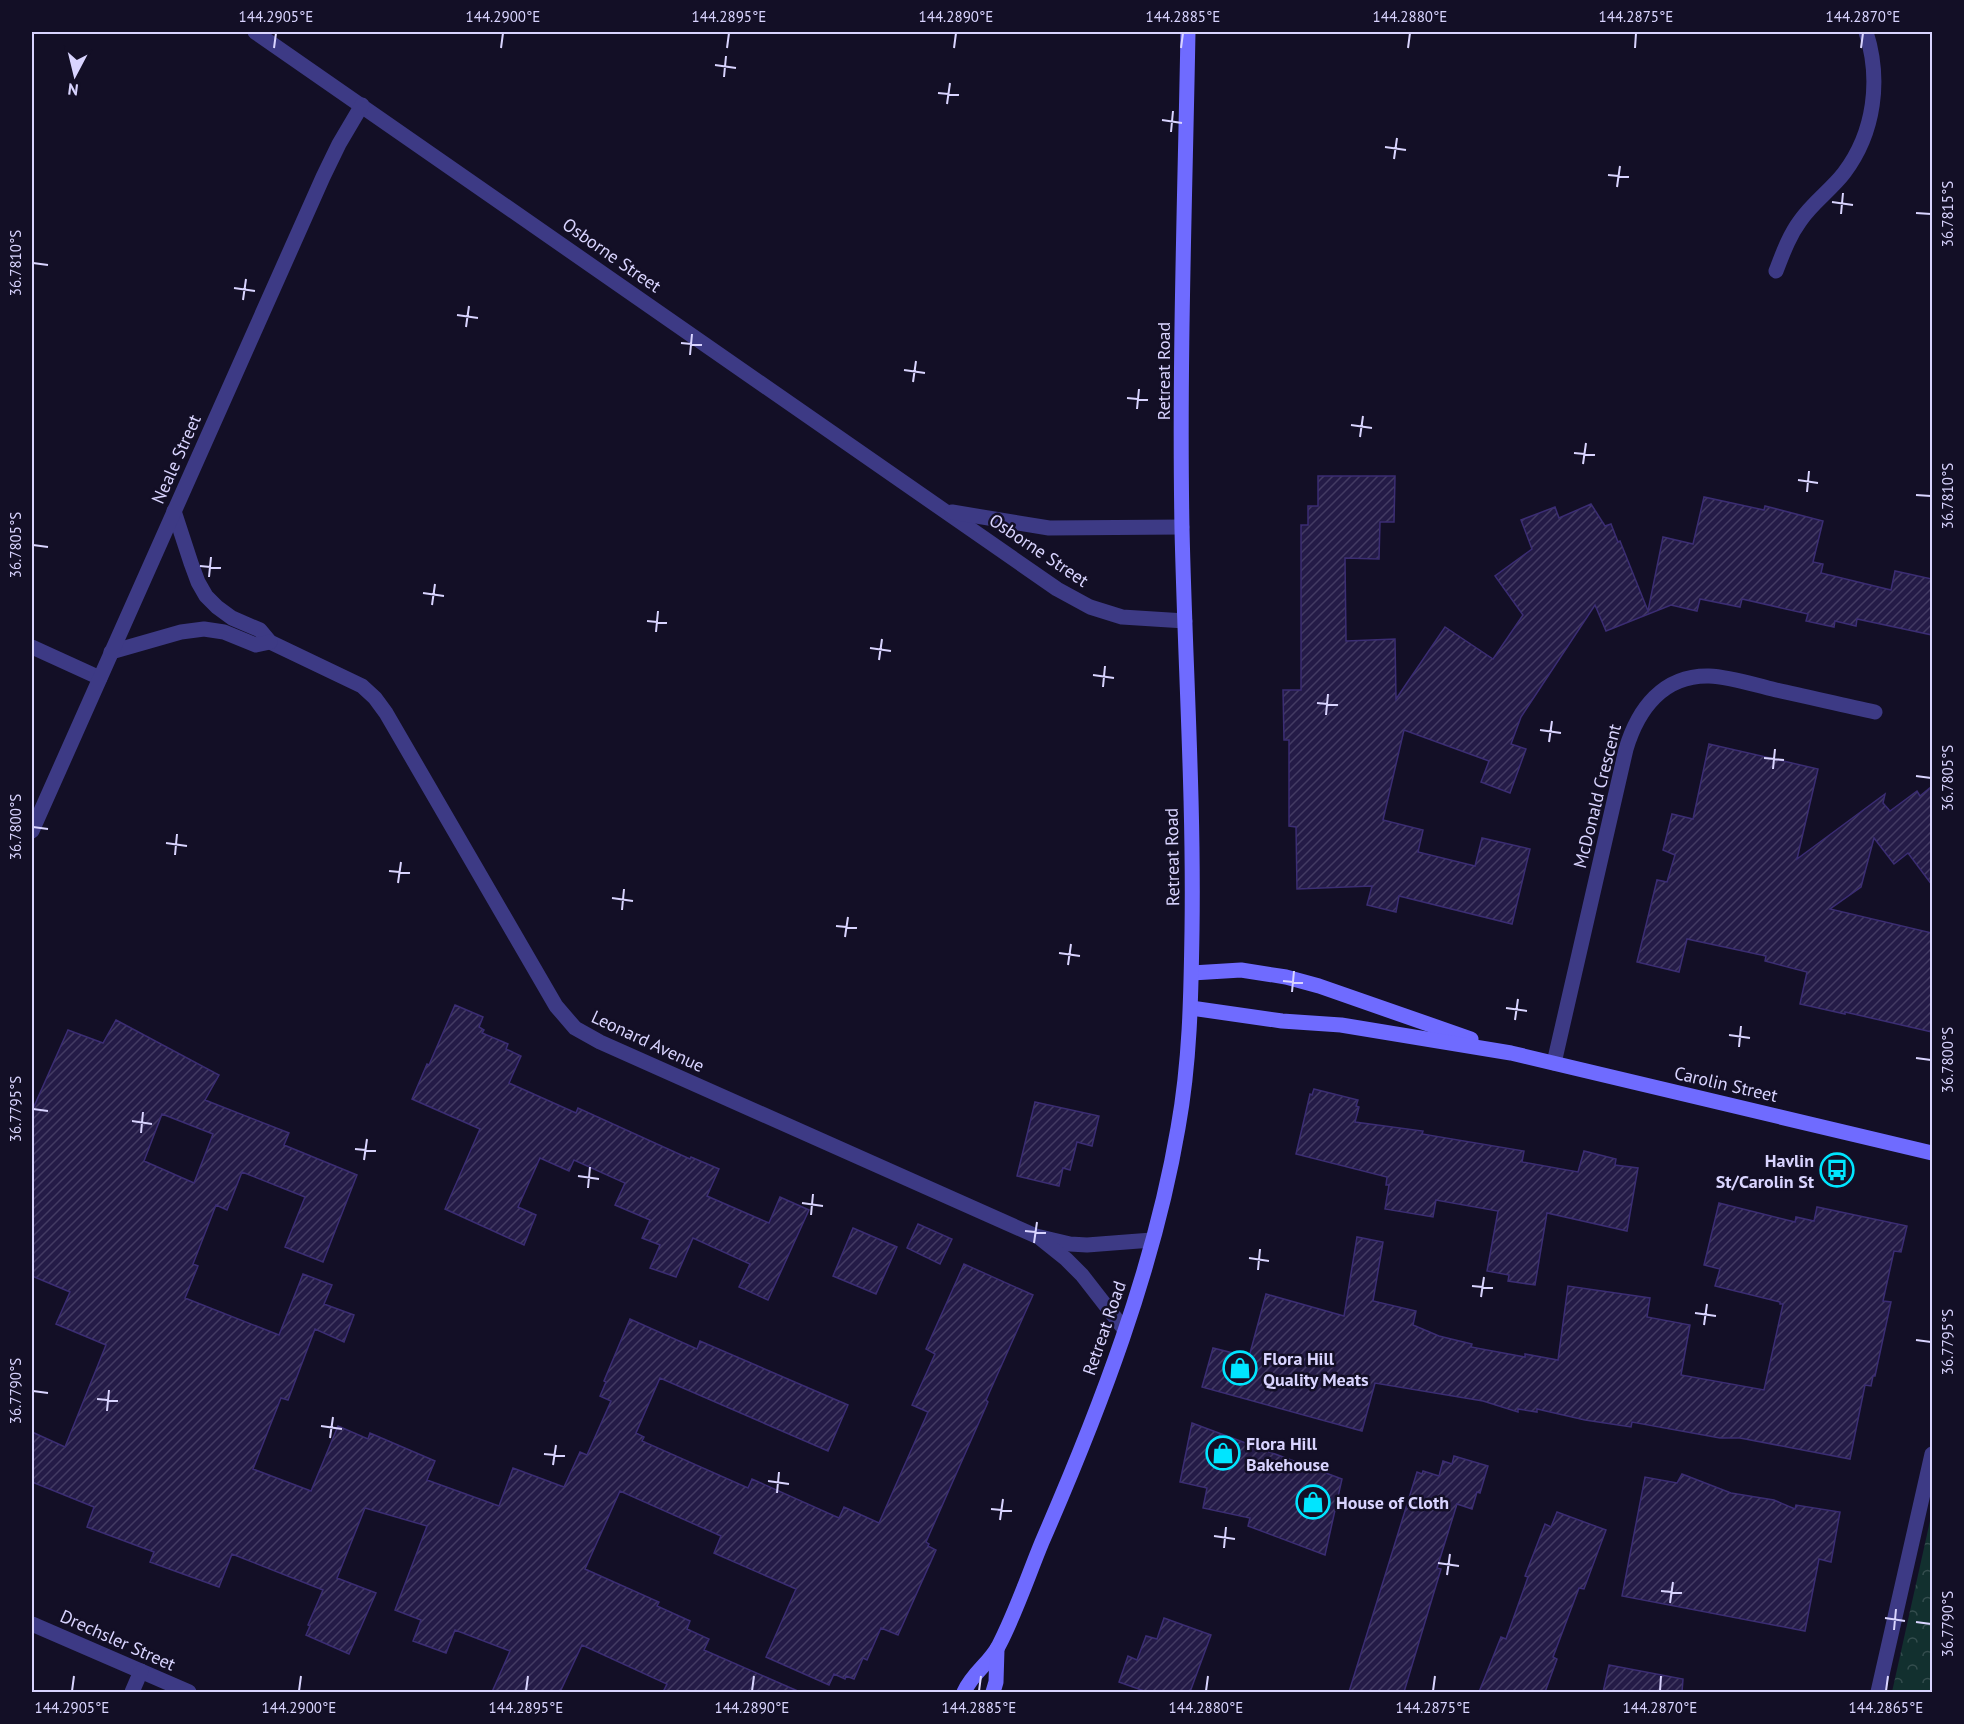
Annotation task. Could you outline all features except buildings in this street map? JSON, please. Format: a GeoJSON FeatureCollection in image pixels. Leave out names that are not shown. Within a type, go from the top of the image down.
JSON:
{"type":"FeatureCollection","features":[{"type":"Feature","properties":{"kind":"street","name":"Osborne Street"},"geometry":{"type":"LineString","coordinates":[[255,32],[1057,589],[1090,607],[1122,617],[1185,621]]}},
{"type":"Feature","properties":{"kind":"street","name":"Retreat Road"},"geometry":{"type":"LineString","coordinates":[[964,1692],[970,1679],[997,1649],[1060,1502],[1124,1329],[1152,1240],[1178,1131],[1187,1071],[1191,1008],[1193,868],[1182,527],[1182,344],[1188,32]]}},
{"type":"Feature","properties":{"kind":"street"},"geometry":{"type":"LineString","coordinates":[[1776,271],[1788,240],[1801,219],[1843,174],[1862,142],[1872,109],[1874,90],[1870,46],[1866,32]]}},
{"type":"Feature","properties":{"kind":"street","name":"Neale Street"},"geometry":{"type":"LineString","coordinates":[[32,831],[323,177],[362,105]]}},
{"type":"Feature","properties":{"kind":"street","name":"Leonard Avenue"},"geometry":{"type":"LineString","coordinates":[[174,511],[198,582],[206,596],[217,607],[232,618],[260,630],[270,642],[363,686],[375,698],[386,713],[556,1006],[575,1028],[611,1047],[1036,1236],[1070,1244],[1087,1245],[1152,1240]]}},
{"type":"Feature","properties":{"kind":"street","name":"Osborne Street"},"geometry":{"type":"LineString","coordinates":[[946,511],[1049,528],[1182,527]]}},
{"type":"Feature","properties":{"kind":"street","name":"Leonard Avenue"},"geometry":{"type":"LineString","coordinates":[[111,652],[180,632],[204,629],[224,632],[256,645],[270,642]]}},
{"type":"Feature","properties":{"kind":"street"},"geometry":{"type":"LineString","coordinates":[[32,647],[100,678]]}},
{"type":"Feature","properties":{"kind":"street","name":"McDonald Crescent"},"geometry":{"type":"LineString","coordinates":[[1554,1064],[1626,749],[1644,708],[1663,690],[1676,683],[1707,676],[1875,712]]}},
{"type":"Feature","properties":{"kind":"street","name":"Carolin Street"},"geometry":{"type":"LineString","coordinates":[[1192,973],[1241,970],[1286,976],[1511,1053],[1932,1153]]}},
{"type":"Feature","properties":{"kind":"street","name":"Carolin Street"},"geometry":{"type":"LineString","coordinates":[[1191,1008],[1282,1021],[1341,1025],[1511,1053]]}},
{"type":"Feature","properties":{"kind":"street","name":"Leonard Avenue"},"geometry":{"type":"LineString","coordinates":[[1036,1236],[1066,1259],[1082,1275],[1124,1329]]}},
{"type":"Feature","properties":{"kind":"street"},"geometry":{"type":"LineString","coordinates":[[1878,1692],[1932,1454]]}},
{"type":"Feature","properties":{"kind":"street","name":"Drechsler Street"},"geometry":{"type":"LineString","coordinates":[[32,1624],[189,1692]]}},
{"type":"Feature","properties":{"kind":"street","name":"Retreat Road"},"geometry":{"type":"LineString","coordinates":[[993,1692],[996,1682],[997,1649]]}},
{"type":"Feature","properties":{"kind":"street"},"geometry":{"type":"LineString","coordinates":[[132,1692],[141,1671]]}},
{"type":"Feature","properties":{"kind":"green space"},"geometry":{"type":"Polygon","coordinates":[[[1932,1512],[1932,1692],[1892,1692],[1932,1512]]]}},
{"type":"Feature","properties":{"kind":"place","name":"Havlin St/Carolin St"},"geometry":{"type":"Point","coordinates":[1837,1170]}},
{"type":"Feature","properties":{"kind":"place","name":"Flora Hill Quality Meats"},"geometry":{"type":"Point","coordinates":[1240,1368]}},
{"type":"Feature","properties":{"kind":"place","name":"Flora Hill Bakehouse"},"geometry":{"type":"Point","coordinates":[1223,1453]}},
{"type":"Feature","properties":{"kind":"place","name":"House of Cloth"},"geometry":{"type":"Point","coordinates":[1313,1502]}}]}
